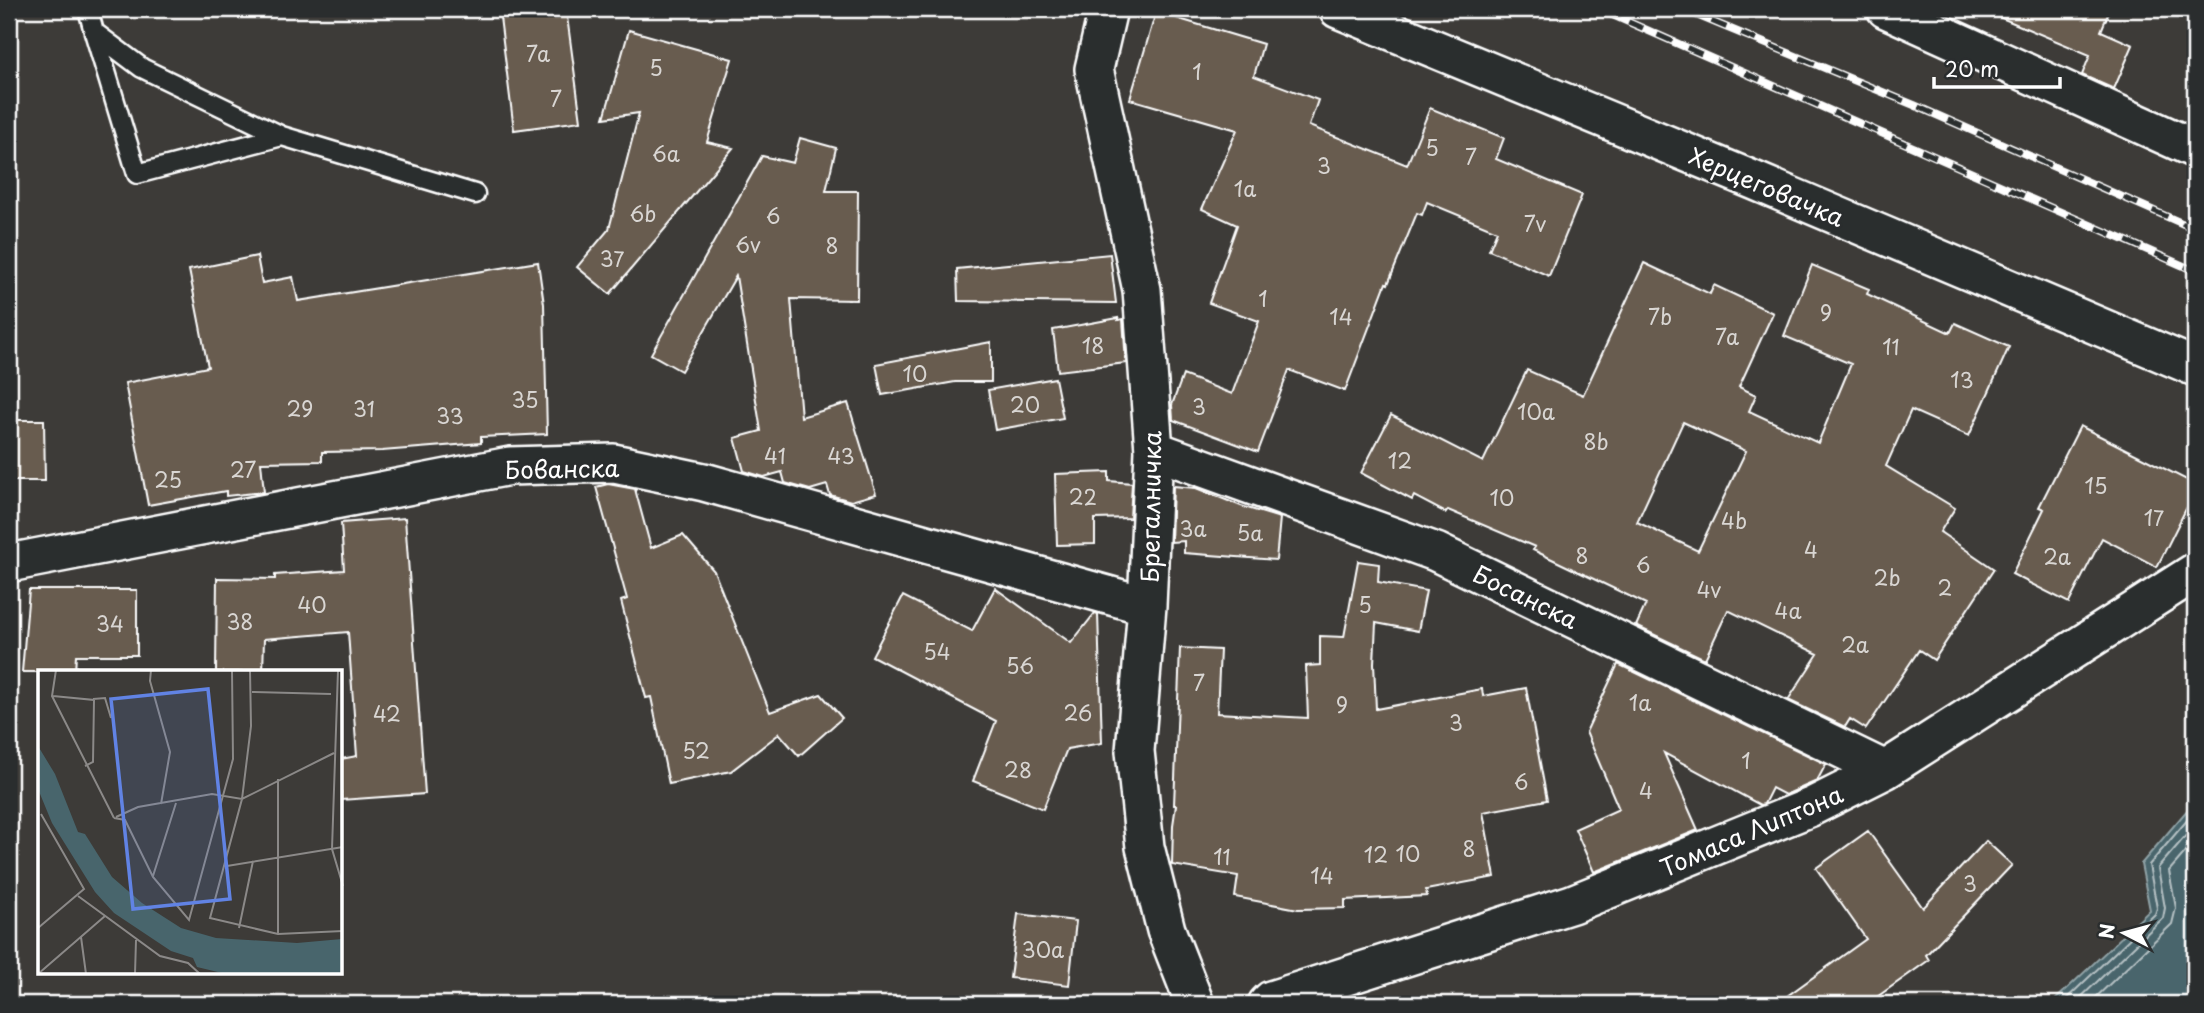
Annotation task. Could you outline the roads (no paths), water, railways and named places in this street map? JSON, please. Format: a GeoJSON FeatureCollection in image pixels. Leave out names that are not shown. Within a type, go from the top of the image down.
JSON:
{"type":"FeatureCollection","features":[{"type":"Feature","properties":{"kind":"street","name":"Брегалничка"},"geometry":{"type":"LineString","coordinates":[[1108,9],[1094,69],[1142,290],[1154,450],[1147,606],[1135,751],[1145,847],[1166,930],[1195,1004]]}},
{"type":"Feature","properties":{"kind":"street","name":"Херцеговачка"},"geometry":{"type":"LineString","coordinates":[[1338,9],[1753,180],[2195,367]]}},
{"type":"Feature","properties":{"kind":"street"},"geometry":{"type":"LineString","coordinates":[[1886,9],[2195,149]]}},
{"type":"Feature","properties":{"kind":"street","name":"Босанска"},"geometry":{"type":"LineString","coordinates":[[1154,450],[1436,552],[1885,770]]}},
{"type":"Feature","properties":{"kind":"street","name":"Бованска"},"geometry":{"type":"LineString","coordinates":[[9,563],[510,466],[614,463],[704,482],[1147,606]]}},
{"type":"Feature","properties":{"kind":"street","name":"Томаса Липтона"},"geometry":{"type":"LineString","coordinates":[[1267,1004],[1271,1000],[1572,904],[1811,807],[1885,770],[2195,572]]}},
{"type":"Feature","properties":{"kind":"lane"},"geometry":{"type":"LineString","coordinates":[[88,9],[137,174],[282,136]]}},
{"type":"Feature","properties":{"kind":"lane"},"geometry":{"type":"LineString","coordinates":[[94,32],[142,68],[282,136],[475,194]]}},
{"type":"Feature","properties":{"kind":"water"},"geometry":{"type":"Polygon","coordinates":[[[2195,801],[2195,1004],[2051,1004],[2150,910],[2141,864],[2195,801]]]}},
{"type":"Feature","properties":{"kind":"railway"},"geometry":{"type":"LineString","coordinates":[[1599,9],[2195,271]]}},
{"type":"Feature","properties":{"kind":"railway"},"geometry":{"type":"LineString","coordinates":[[1682,9],[1914,105],[2195,229]]}}]}
